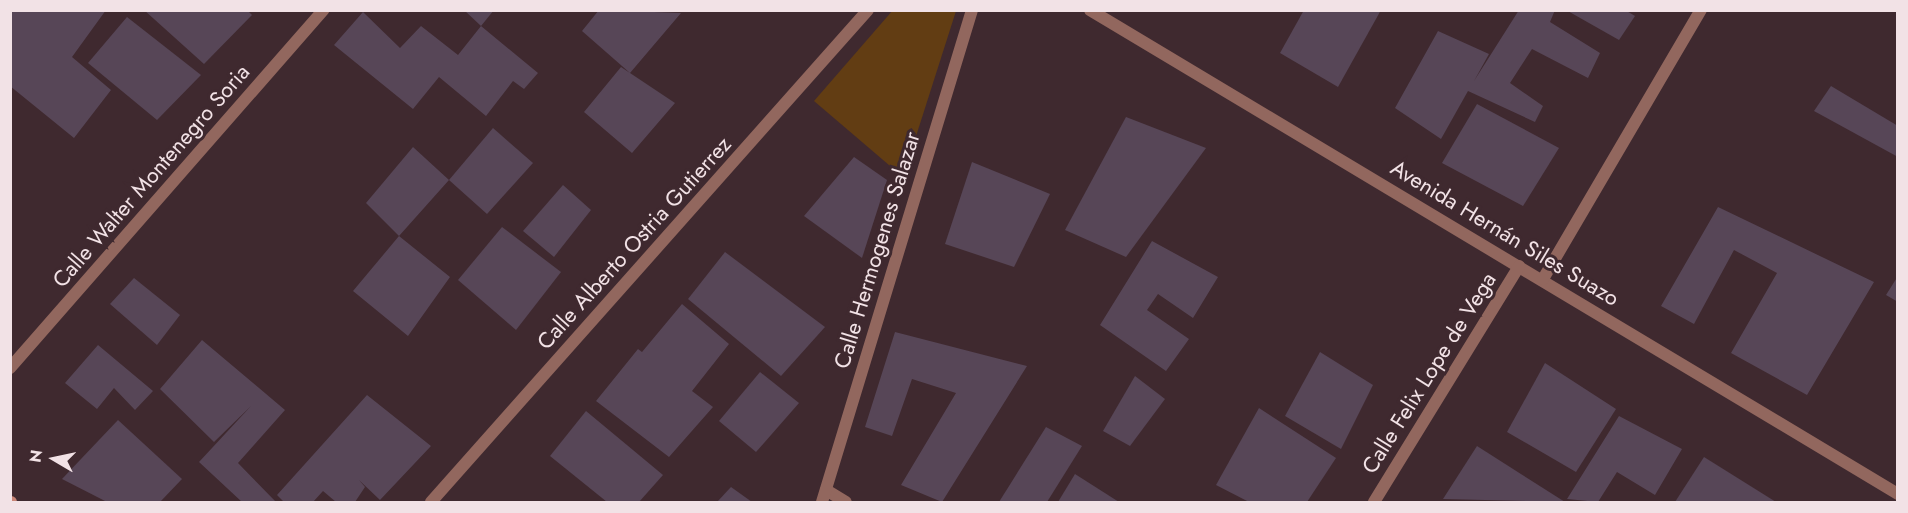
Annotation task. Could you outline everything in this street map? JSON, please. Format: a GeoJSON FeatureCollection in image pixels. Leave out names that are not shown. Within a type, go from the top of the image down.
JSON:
{"type":"FeatureCollection","features":[{"type":"Feature","properties":{"kind":"street","name":"Calle Walter Montenegro Soria"},"geometry":{"type":"LineString","coordinates":[[10,368],[323,10]]}},
{"type":"Feature","properties":{"kind":"street","name":"Calle Alberto Ostria Gutierrez"},"geometry":{"type":"LineString","coordinates":[[431,502],[868,10]]}},
{"type":"Feature","properties":{"kind":"street","name":"Calle Hermogenes Salazar"},"geometry":{"type":"LineString","coordinates":[[824,496],[972,10]]}},
{"type":"Feature","properties":{"kind":"street","name":"Avenida Hernán Siles Suazo"},"geometry":{"type":"LineString","coordinates":[[1090,10],[1543,279],[1898,494]]}},
{"type":"Feature","properties":{"kind":"street"},"geometry":{"type":"LineString","coordinates":[[1543,279],[1701,10]]}},
{"type":"Feature","properties":{"kind":"street","name":"Calle Felix Lope de Vega"},"geometry":{"type":"LineString","coordinates":[[1374,502],[1519,266]]}},
{"type":"Feature","properties":{"kind":"street"},"geometry":{"type":"LineString","coordinates":[[824,496],[846,502]]}},
{"type":"Feature","properties":{"kind":"shaded area"},"geometry":{"type":"Polygon","coordinates":[[[893,10],[956,11],[903,177],[814,101],[893,10]]]}},
{"type":"Feature","properties":{"kind":"building"},"geometry":{"type":"Polygon","coordinates":[[[10,10],[106,10],[72,57],[111,90],[74,138],[10,86],[10,10]]]}},
{"type":"Feature","properties":{"kind":"building"},"geometry":{"type":"Polygon","coordinates":[[[144,10],[247,10],[252,15],[204,64],[144,10]]]}},
{"type":"Feature","properties":{"kind":"building"},"geometry":{"type":"Polygon","coordinates":[[[464,10],[494,10],[481,26],[464,10]]]}},
{"type":"Feature","properties":{"kind":"building"},"geometry":{"type":"Polygon","coordinates":[[[599,10],[681,13],[630,73],[582,31],[599,10]]]}},
{"type":"Feature","properties":{"kind":"building"},"geometry":{"type":"Polygon","coordinates":[[[1304,10],[1381,10],[1338,87],[1280,53],[1304,10]]]}},
{"type":"Feature","properties":{"kind":"building"},"geometry":{"type":"Polygon","coordinates":[[[1519,10],[1555,10],[1550,22],[1600,53],[1588,78],[1532,49],[1510,83],[1543,106],[1535,122],[1468,91],[1441,139],[1395,108],[1438,31],[1489,54],[1474,81],[1519,10]]]}},
{"type":"Feature","properties":{"kind":"building"},"geometry":{"type":"Polygon","coordinates":[[[1566,10],[1625,10],[1635,16],[1619,40],[1566,10]]]}},
{"type":"Feature","properties":{"kind":"building"},"geometry":{"type":"Polygon","coordinates":[[[363,12],[400,48],[421,26],[458,55],[481,26],[538,73],[524,89],[513,81],[486,116],[439,77],[413,109],[334,45],[363,12]]]}},
{"type":"Feature","properties":{"kind":"building"},"geometry":{"type":"Polygon","coordinates":[[[127,17],[201,75],[157,120],[88,63],[127,17]]]}},
{"type":"Feature","properties":{"kind":"building"},"geometry":{"type":"Polygon","coordinates":[[[621,67],[675,103],[632,153],[584,112],[621,67]]]}},
{"type":"Feature","properties":{"kind":"building"},"geometry":{"type":"Polygon","coordinates":[[[1831,86],[1898,126],[1898,157],[1814,111],[1831,86]]]}},
{"type":"Feature","properties":{"kind":"building"},"geometry":{"type":"Polygon","coordinates":[[[1477,104],[1559,148],[1523,206],[1442,163],[1477,104]]]}},
{"type":"Feature","properties":{"kind":"building"},"geometry":{"type":"Polygon","coordinates":[[[1126,117],[1206,148],[1126,257],[1065,230],[1126,117]]]}},
{"type":"Feature","properties":{"kind":"building"},"geometry":{"type":"Polygon","coordinates":[[[493,128],[533,163],[487,214],[449,180],[493,128]]]}},
{"type":"Feature","properties":{"kind":"building"},"geometry":{"type":"Polygon","coordinates":[[[413,147],[449,180],[399,236],[366,203],[413,147]]]}},
{"type":"Feature","properties":{"kind":"building"},"geometry":{"type":"Polygon","coordinates":[[[854,157],[887,180],[862,258],[804,216],[854,157]]]}},
{"type":"Feature","properties":{"kind":"building"},"geometry":{"type":"Polygon","coordinates":[[[972,162],[1050,194],[1014,267],[945,244],[972,162]]]}},
{"type":"Feature","properties":{"kind":"building"},"geometry":{"type":"Polygon","coordinates":[[[563,185],[591,210],[554,257],[523,231],[563,185]]]}},
{"type":"Feature","properties":{"kind":"building"},"geometry":{"type":"Polygon","coordinates":[[[1718,207],[1874,282],[1807,395],[1731,353],[1777,273],[1734,250],[1694,324],[1661,306],[1718,207]]]}},
{"type":"Feature","properties":{"kind":"building"},"geometry":{"type":"Polygon","coordinates":[[[502,227],[561,272],[516,330],[458,280],[502,227]]]}},
{"type":"Feature","properties":{"kind":"building"},"geometry":{"type":"Polygon","coordinates":[[[399,236],[450,277],[408,336],[353,291],[399,236]]]}},
{"type":"Feature","properties":{"kind":"building"},"geometry":{"type":"Polygon","coordinates":[[[1152,241],[1218,277],[1193,318],[1158,294],[1147,310],[1189,339],[1166,371],[1100,325],[1152,241]]]}},
{"type":"Feature","properties":{"kind":"building"},"geometry":{"type":"Polygon","coordinates":[[[725,252],[825,327],[781,376],[688,299],[725,252]]]}},
{"type":"Feature","properties":{"kind":"building"},"geometry":{"type":"Polygon","coordinates":[[[1898,276],[1898,302],[1886,295],[1898,276]]]}},
{"type":"Feature","properties":{"kind":"building"},"geometry":{"type":"Polygon","coordinates":[[[134,278],[180,315],[157,345],[110,304],[134,278]]]}},
{"type":"Feature","properties":{"kind":"building"},"geometry":{"type":"Polygon","coordinates":[[[682,304],[729,344],[692,391],[713,407],[669,457],[596,401],[638,349],[642,352],[682,304]]]}},
{"type":"Feature","properties":{"kind":"building"},"geometry":{"type":"Polygon","coordinates":[[[895,332],[1027,366],[942,502],[901,485],[956,393],[912,379],[892,436],[865,427],[895,332]]]}},
{"type":"Feature","properties":{"kind":"building"},"geometry":{"type":"Polygon","coordinates":[[[202,340],[285,410],[238,463],[276,502],[242,502],[199,462],[251,406],[214,442],[160,389],[202,340]]]}},
{"type":"Feature","properties":{"kind":"building"},"geometry":{"type":"Polygon","coordinates":[[[98,345],[153,391],[135,410],[114,388],[97,409],[65,383],[98,345]]]}},
{"type":"Feature","properties":{"kind":"building"},"geometry":{"type":"Polygon","coordinates":[[[1320,352],[1373,385],[1341,449],[1285,416],[1320,352]]]}},
{"type":"Feature","properties":{"kind":"building"},"geometry":{"type":"Polygon","coordinates":[[[1545,363],[1616,409],[1576,472],[1507,432],[1545,363]]]}},
{"type":"Feature","properties":{"kind":"building"},"geometry":{"type":"Polygon","coordinates":[[[760,372],[799,403],[756,452],[719,421],[760,372]]]}},
{"type":"Feature","properties":{"kind":"building"},"geometry":{"type":"Polygon","coordinates":[[[1135,376],[1165,399],[1130,446],[1103,431],[1135,376]]]}},
{"type":"Feature","properties":{"kind":"building"},"geometry":{"type":"Polygon","coordinates":[[[367,395],[431,446],[380,500],[359,480],[365,487],[355,502],[336,502],[323,491],[313,502],[284,502],[277,495],[367,395]]]}},
{"type":"Feature","properties":{"kind":"building"},"geometry":{"type":"Polygon","coordinates":[[[1259,408],[1336,458],[1307,502],[1249,502],[1216,485],[1259,408]]]}},
{"type":"Feature","properties":{"kind":"building"},"geometry":{"type":"Polygon","coordinates":[[[586,411],[663,475],[639,502],[607,502],[550,456],[586,411]]]}},
{"type":"Feature","properties":{"kind":"building"},"geometry":{"type":"Polygon","coordinates":[[[1619,416],[1682,449],[1655,495],[1617,472],[1598,502],[1567,499],[1619,416]]]}},
{"type":"Feature","properties":{"kind":"building"},"geometry":{"type":"Polygon","coordinates":[[[118,420],[182,479],[160,502],[107,502],[62,479],[118,420]]]}},
{"type":"Feature","properties":{"kind":"building"},"geometry":{"type":"Polygon","coordinates":[[[1046,427],[1082,446],[1047,502],[999,502],[1046,427]]]}},
{"type":"Feature","properties":{"kind":"building"},"geometry":{"type":"Polygon","coordinates":[[[1477,446],[1565,502],[1443,499],[1477,446]]]}},
{"type":"Feature","properties":{"kind":"building"},"geometry":{"type":"Polygon","coordinates":[[[1704,457],[1776,502],[1675,502],[1704,457]]]}},
{"type":"Feature","properties":{"kind":"building"},"geometry":{"type":"Polygon","coordinates":[[[1075,474],[1119,502],[1058,502],[1075,474]]]}},
{"type":"Feature","properties":{"kind":"building"},"geometry":{"type":"Polygon","coordinates":[[[731,487],[752,502],[717,502],[731,487]]]}}]}
